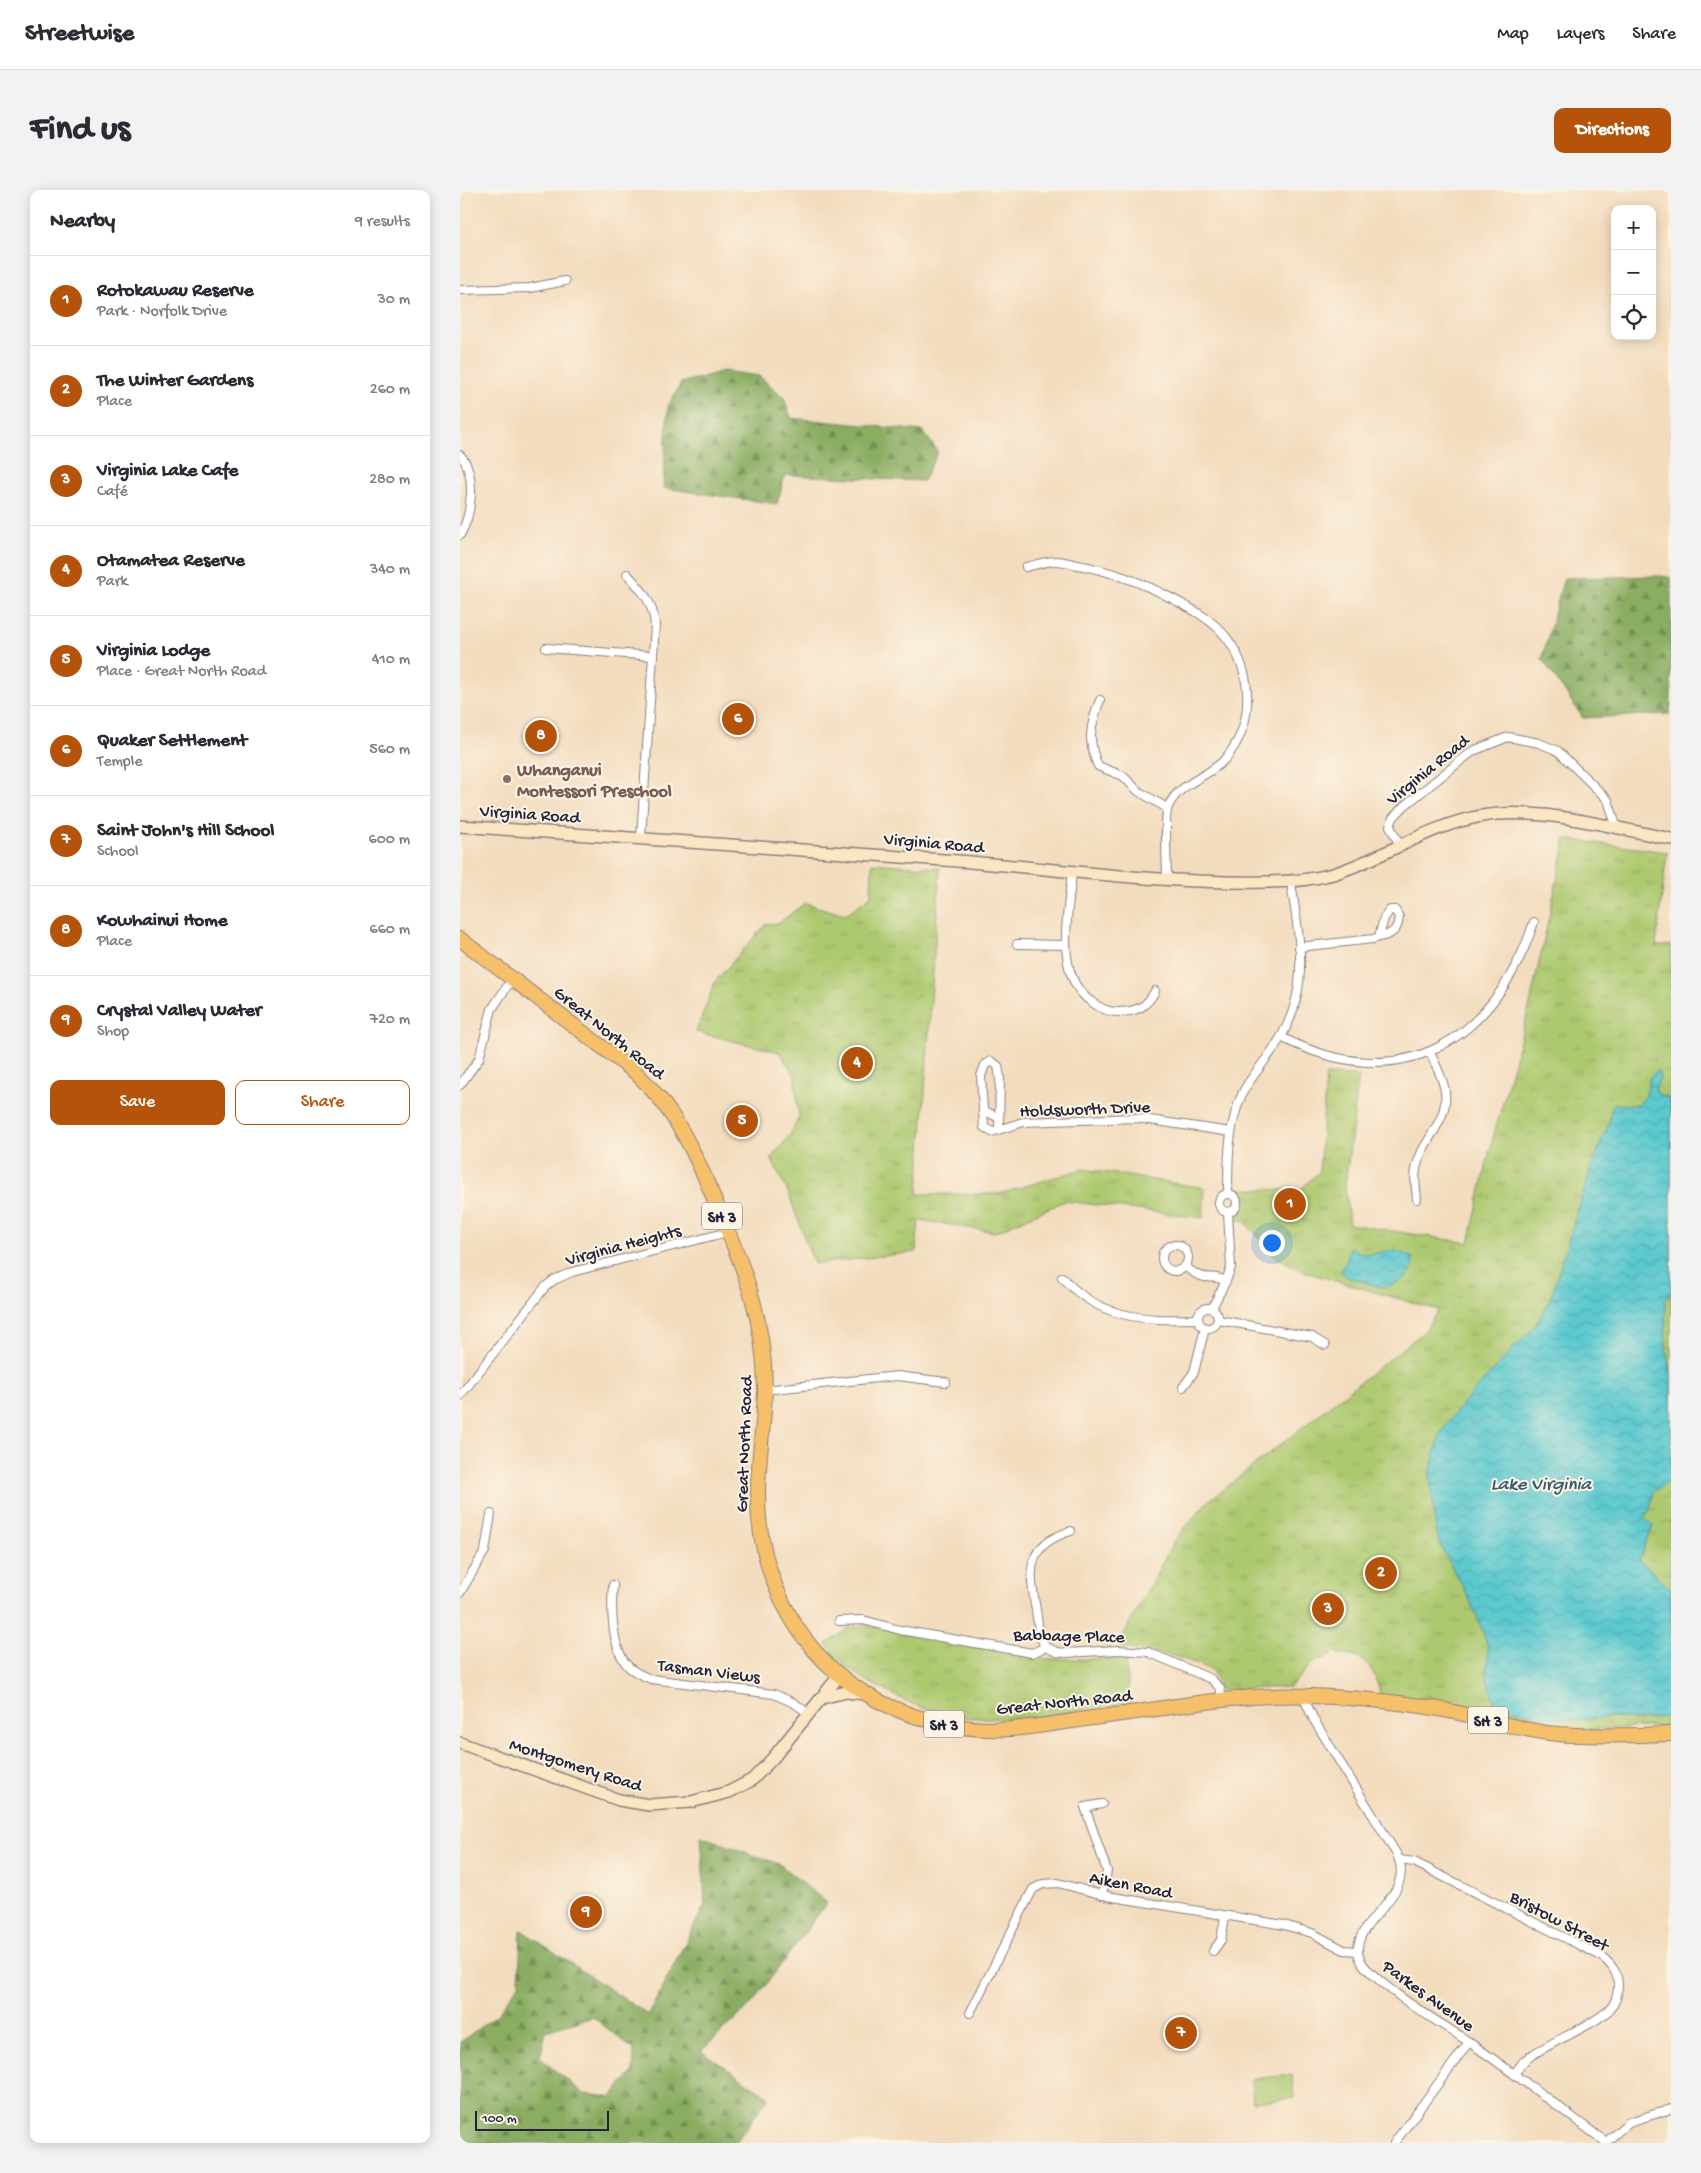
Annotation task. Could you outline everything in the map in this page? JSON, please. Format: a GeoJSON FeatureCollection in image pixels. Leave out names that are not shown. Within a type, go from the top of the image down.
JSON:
{"type":"FeatureCollection","features":[{"type":"Feature","properties":{"kind":"highway","name":"Great North Road"},"geometry":{"type":"LineString","coordinates":[[460,939],[616,1057],[655,1090],[685,1134],[746,1272],[758,1316],[763,1348],[765,1390],[758,1492],[759,1517],[766,1558],[792,1620],[807,1642],[839,1676],[864,1694],[910,1715],[954,1726],[980,1729],[1029,1727],[1223,1700],[1271,1696],[1306,1696],[1355,1698],[1426,1706],[1556,1734],[1671,1734]]}},
{"type":"Feature","properties":{"kind":"street"},"geometry":{"type":"LineString","coordinates":[[460,290],[530,288],[565,281]]}},
{"type":"Feature","properties":{"kind":"street"},"geometry":{"type":"LineString","coordinates":[[460,455],[470,470],[471,481],[465,527],[460,535]]}},
{"type":"Feature","properties":{"kind":"street"},"geometry":{"type":"LineString","coordinates":[[1026,567],[1055,561],[1106,570],[1153,588],[1196,611],[1225,636],[1241,660],[1248,705],[1243,731],[1225,758],[1213,770],[1192,781],[1176,794],[1166,808],[1167,879]]}},
{"type":"Feature","properties":{"kind":"street"},"geometry":{"type":"LineString","coordinates":[[627,574],[652,605],[655,625],[641,838]]}},
{"type":"Feature","properties":{"kind":"street"},"geometry":{"type":"LineString","coordinates":[[546,648],[653,656]]}},
{"type":"Feature","properties":{"kind":"street"},"geometry":{"type":"LineString","coordinates":[[1100,700],[1093,720],[1091,750],[1098,766],[1123,776],[1138,791],[1166,808]]}},
{"type":"Feature","properties":{"kind":"street","name":"Virginia Road"},"geometry":{"type":"LineString","coordinates":[[1400,846],[1390,826],[1393,818],[1404,806],[1473,751],[1508,737],[1539,743],[1558,751],[1608,800],[1617,829]]}},
{"type":"Feature","properties":{"kind":"street","name":"Virginia Road"},"geometry":{"type":"LineString","coordinates":[[460,826],[1072,870],[1167,879],[1234,882],[1291,882],[1332,874],[1458,822],[1483,816],[1537,815],[1671,839]]}},
{"type":"Feature","properties":{"kind":"street"},"geometry":{"type":"LineString","coordinates":[[1072,870],[1066,945],[1067,962],[1077,989],[1087,999],[1112,1012],[1138,1010],[1149,1003],[1155,992]]}},
{"type":"Feature","properties":{"kind":"street"},"geometry":{"type":"LineString","coordinates":[[1228,1194],[1230,1132],[1243,1092],[1255,1071],[1281,1037],[1296,995],[1300,974],[1300,947],[1291,882]]}},
{"type":"Feature","properties":{"kind":"street"},"geometry":{"type":"LineString","coordinates":[[1281,1037],[1322,1055],[1354,1062],[1395,1061],[1430,1052],[1446,1044],[1465,1030],[1498,996],[1511,979],[1525,949],[1534,922]]}},
{"type":"Feature","properties":{"kind":"street"},"geometry":{"type":"LineString","coordinates":[[1300,947],[1379,937]]}},
{"type":"Feature","properties":{"kind":"street"},"geometry":{"type":"LineString","coordinates":[[1017,944],[1066,945]]}},
{"type":"Feature","properties":{"kind":"street"},"geometry":{"type":"LineString","coordinates":[[460,1084],[479,1059],[492,1009],[512,979]]}},
{"type":"Feature","properties":{"kind":"street"},"geometry":{"type":"LineString","coordinates":[[1417,1199],[1416,1169],[1420,1156],[1443,1116],[1445,1103],[1445,1091],[1430,1052]]}},
{"type":"Feature","properties":{"kind":"street","name":"Holdsworth Drive"},"geometry":{"type":"LineString","coordinates":[[999,1128],[1000,1078],[998,1066],[992,1061],[985,1065],[982,1076],[982,1110],[984,1127],[992,1132],[999,1128],[1023,1122],[1136,1118],[1230,1132]]}},
{"type":"Feature","properties":{"kind":"street","name":"Holdsworth Drive"},"geometry":{"type":"LineString","coordinates":[[982,1110],[999,1118]]}},
{"type":"Feature","properties":{"kind":"street"},"geometry":{"type":"LineString","coordinates":[[1228,1194],[1234,1196],[1237,1205],[1234,1211],[1228,1213],[1222,1211],[1219,1202],[1222,1196],[1228,1194]]}},
{"type":"Feature","properties":{"kind":"street"},"geometry":{"type":"LineString","coordinates":[[1212,1308],[1226,1281],[1232,1260],[1228,1213]]}},
{"type":"Feature","properties":{"kind":"street","name":"Virginia Heights"},"geometry":{"type":"LineString","coordinates":[[460,1396],[545,1287],[554,1280],[572,1272],[728,1232]]}},
{"type":"Feature","properties":{"kind":"street"},"geometry":{"type":"LineString","coordinates":[[1186,1267],[1196,1276],[1209,1279],[1221,1278],[1226,1281]]}},
{"type":"Feature","properties":{"kind":"street"},"geometry":{"type":"LineString","coordinates":[[1062,1277],[1080,1296],[1120,1315],[1168,1320],[1198,1319]]}},
{"type":"Feature","properties":{"kind":"street"},"geometry":{"type":"LineString","coordinates":[[1206,1308],[1212,1308],[1217,1312],[1219,1320],[1214,1327],[1205,1328],[1201,1326],[1198,1319],[1201,1311],[1206,1308]]}},
{"type":"Feature","properties":{"kind":"street"},"geometry":{"type":"LineString","coordinates":[[1219,1320],[1312,1337],[1325,1345]]}},
{"type":"Feature","properties":{"kind":"street"},"geometry":{"type":"LineString","coordinates":[[1183,1387],[1194,1372],[1205,1328]]}},
{"type":"Feature","properties":{"kind":"street"},"geometry":{"type":"LineString","coordinates":[[765,1390],[897,1376],[946,1382]]}},
{"type":"Feature","properties":{"kind":"street"},"geometry":{"type":"LineString","coordinates":[[460,1592],[485,1551],[491,1514]]}},
{"type":"Feature","properties":{"kind":"street"},"geometry":{"type":"LineString","coordinates":[[1046,1647],[1039,1631],[1030,1578],[1031,1567],[1040,1548],[1060,1534],[1071,1531]]}},
{"type":"Feature","properties":{"kind":"street","name":"Tasman Views"},"geometry":{"type":"LineString","coordinates":[[612,1585],[611,1609],[618,1649],[623,1660],[638,1674],[658,1680],[774,1694],[794,1703],[808,1713]]}},
{"type":"Feature","properties":{"kind":"street","name":"Babbage Place"},"geometry":{"type":"LineString","coordinates":[[839,1621],[863,1620],[900,1630],[1032,1653],[1046,1647],[1065,1653],[1118,1650],[1148,1652],[1211,1679],[1220,1688],[1223,1700]]}},
{"type":"Feature","properties":{"kind":"street","name":"Montgomery Road"},"geometry":{"type":"LineString","coordinates":[[460,1743],[619,1800],[649,1806],[664,1806],[711,1798],[729,1792],[752,1780],[773,1758],[839,1676]]}},
{"type":"Feature","properties":{"kind":"street"},"geometry":{"type":"LineString","coordinates":[[820,1699],[846,1692],[864,1694]]}},
{"type":"Feature","properties":{"kind":"street"},"geometry":{"type":"LineString","coordinates":[[1306,1696],[1309,1711],[1400,1860],[1403,1873],[1401,1880],[1362,1937],[1358,1951]]}},
{"type":"Feature","properties":{"kind":"street"},"geometry":{"type":"LineString","coordinates":[[1102,1804],[1085,1807],[1107,1871],[1102,1895]]}},
{"type":"Feature","properties":{"kind":"street","name":"Bristow Street"},"geometry":{"type":"LineString","coordinates":[[1400,1860],[1414,1862],[1601,1956],[1612,1966],[1618,1980],[1618,1988],[1617,1997],[1608,2010],[1532,2055],[1524,2061],[1514,2074]]}},
{"type":"Feature","properties":{"kind":"street","name":"Aiken Road"},"geometry":{"type":"LineString","coordinates":[[970,2013],[1033,1888],[1043,1884],[1058,1883],[1102,1895],[1298,1928],[1312,1933],[1338,1948],[1358,1951]]}},
{"type":"Feature","properties":{"kind":"street"},"geometry":{"type":"LineString","coordinates":[[1213,1950],[1221,1940],[1225,1917]]}},
{"type":"Feature","properties":{"kind":"street","name":"Parkes Avenue"},"geometry":{"type":"LineString","coordinates":[[1358,1951],[1362,1963],[1374,1975],[1607,2142]]}},
{"type":"Feature","properties":{"kind":"street"},"geometry":{"type":"LineString","coordinates":[[1394,2143],[1469,2042]]}},
{"type":"Feature","properties":{"kind":"street"},"geometry":{"type":"LineString","coordinates":[[1607,2142],[1629,2122],[1671,2109]]}},
{"type":"Feature","properties":{"kind":"green space"},"geometry":{"type":"Polygon","coordinates":[[[724,371],[759,376],[784,398],[791,418],[923,431],[938,452],[923,481],[785,475],[777,504],[663,488],[668,406],[681,383],[724,371]]]}},
{"type":"Feature","properties":{"kind":"green space"},"geometry":{"type":"Polygon","coordinates":[[[1662,576],[1671,578],[1671,704],[1669,714],[1583,718],[1542,659],[1564,578],[1662,576]]]}},
{"type":"Feature","properties":{"kind":"green space"},"geometry":{"type":"Polygon","coordinates":[[[1566,839],[1667,852],[1656,946],[1671,945],[1671,1726],[1578,1730],[1381,1696],[1372,1671],[1364,1661],[1338,1654],[1337,1652],[1313,1663],[1290,1687],[1220,1690],[1213,1671],[1190,1661],[1168,1655],[1121,1648],[1124,1634],[1174,1541],[1206,1503],[1425,1331],[1438,1310],[1305,1272],[1276,1257],[1244,1221],[1230,1218],[1239,1189],[1300,1190],[1319,1172],[1326,1075],[1359,1076],[1345,1185],[1349,1224],[1469,1243],[1490,1149],[1530,1004],[1566,839]]]}},
{"type":"Feature","properties":{"kind":"green space"},"geometry":{"type":"Polygon","coordinates":[[[872,863],[940,868],[918,1194],[999,1194],[1083,1169],[1205,1188],[1203,1218],[1065,1201],[995,1232],[919,1220],[916,1252],[814,1264],[788,1192],[771,1158],[789,1137],[799,1117],[794,1074],[779,1052],[696,1032],[715,982],[766,924],[779,923],[805,903],[845,915],[871,896],[872,863]]]}},
{"type":"Feature","properties":{"kind":"green space"},"geometry":{"type":"Polygon","coordinates":[[[863,1625],[1045,1659],[1122,1659],[1125,1660],[1131,1703],[1022,1718],[978,1718],[936,1712],[907,1701],[871,1683],[849,1669],[837,1658],[827,1644],[847,1629],[863,1625]]]}},
{"type":"Feature","properties":{"kind":"green space"},"geometry":{"type":"Polygon","coordinates":[[[701,1836],[779,1864],[827,1903],[750,2006],[701,2051],[769,2097],[735,2143],[460,2143],[460,2042],[497,2015],[519,1984],[521,1930],[648,2015],[705,1905],[701,1836]],[[593,2017],[546,2031],[540,2058],[584,2094],[611,2097],[633,2072],[634,2050],[593,2017]]]}},
{"type":"Feature","properties":{"kind":"green space"},"geometry":{"type":"Polygon","coordinates":[[[1292,2075],[1294,2098],[1253,2102],[1251,2079],[1292,2075]]]}},
{"type":"Feature","properties":{"kind":"water","name":"Lake Virginia"},"geometry":{"type":"Polygon","coordinates":[[[1658,1070],[1660,1078],[1655,1089],[1660,1095],[1668,1098],[1671,1106],[1671,1291],[1665,1301],[1666,1348],[1671,1374],[1671,1481],[1654,1491],[1650,1509],[1644,1518],[1653,1526],[1639,1560],[1671,1589],[1671,1716],[1640,1720],[1611,1717],[1580,1720],[1540,1716],[1518,1711],[1494,1701],[1487,1679],[1488,1646],[1468,1596],[1442,1549],[1436,1533],[1430,1475],[1441,1433],[1448,1422],[1472,1393],[1534,1327],[1550,1300],[1590,1171],[1609,1123],[1612,1104],[1639,1105],[1646,1095],[1650,1077],[1658,1070]]]}},
{"type":"Feature","properties":{"kind":"water"},"geometry":{"type":"Polygon","coordinates":[[[1350,1247],[1368,1254],[1389,1251],[1400,1252],[1412,1257],[1413,1268],[1404,1279],[1384,1287],[1350,1278],[1341,1271],[1347,1260],[1350,1247]]]}},
{"type":"Feature","properties":{"kind":"place","name":"Quaker Settlement"},"geometry":{"type":"Point","coordinates":[738,719]}},
{"type":"Feature","properties":{"kind":"place","name":"Kowhainui Home"},"geometry":{"type":"Point","coordinates":[541,736]}},
{"type":"Feature","properties":{"kind":"place","name":"Whanganui Montessori Preschool"},"geometry":{"type":"Point","coordinates":[507,779]}},
{"type":"Feature","properties":{"kind":"place","name":"Otamatea Reserve"},"geometry":{"type":"Point","coordinates":[857,1063]}},
{"type":"Feature","properties":{"kind":"place","name":"Virginia Lodge"},"geometry":{"type":"Point","coordinates":[742,1121]}},
{"type":"Feature","properties":{"kind":"place","name":"Rotokawau Reserve"},"geometry":{"type":"Point","coordinates":[1290,1204]}},
{"type":"Feature","properties":{"kind":"place","name":"The Winter Gardens"},"geometry":{"type":"Point","coordinates":[1381,1573]}},
{"type":"Feature","properties":{"kind":"place","name":"Virginia Lake Cafe"},"geometry":{"type":"Point","coordinates":[1328,1609]}},
{"type":"Feature","properties":{"kind":"place","name":"Crystal Valley Water"},"geometry":{"type":"Point","coordinates":[586,1912]}},
{"type":"Feature","properties":{"kind":"place","name":"Saint John's Hill School"},"geometry":{"type":"Point","coordinates":[1181,2033]}}]}
